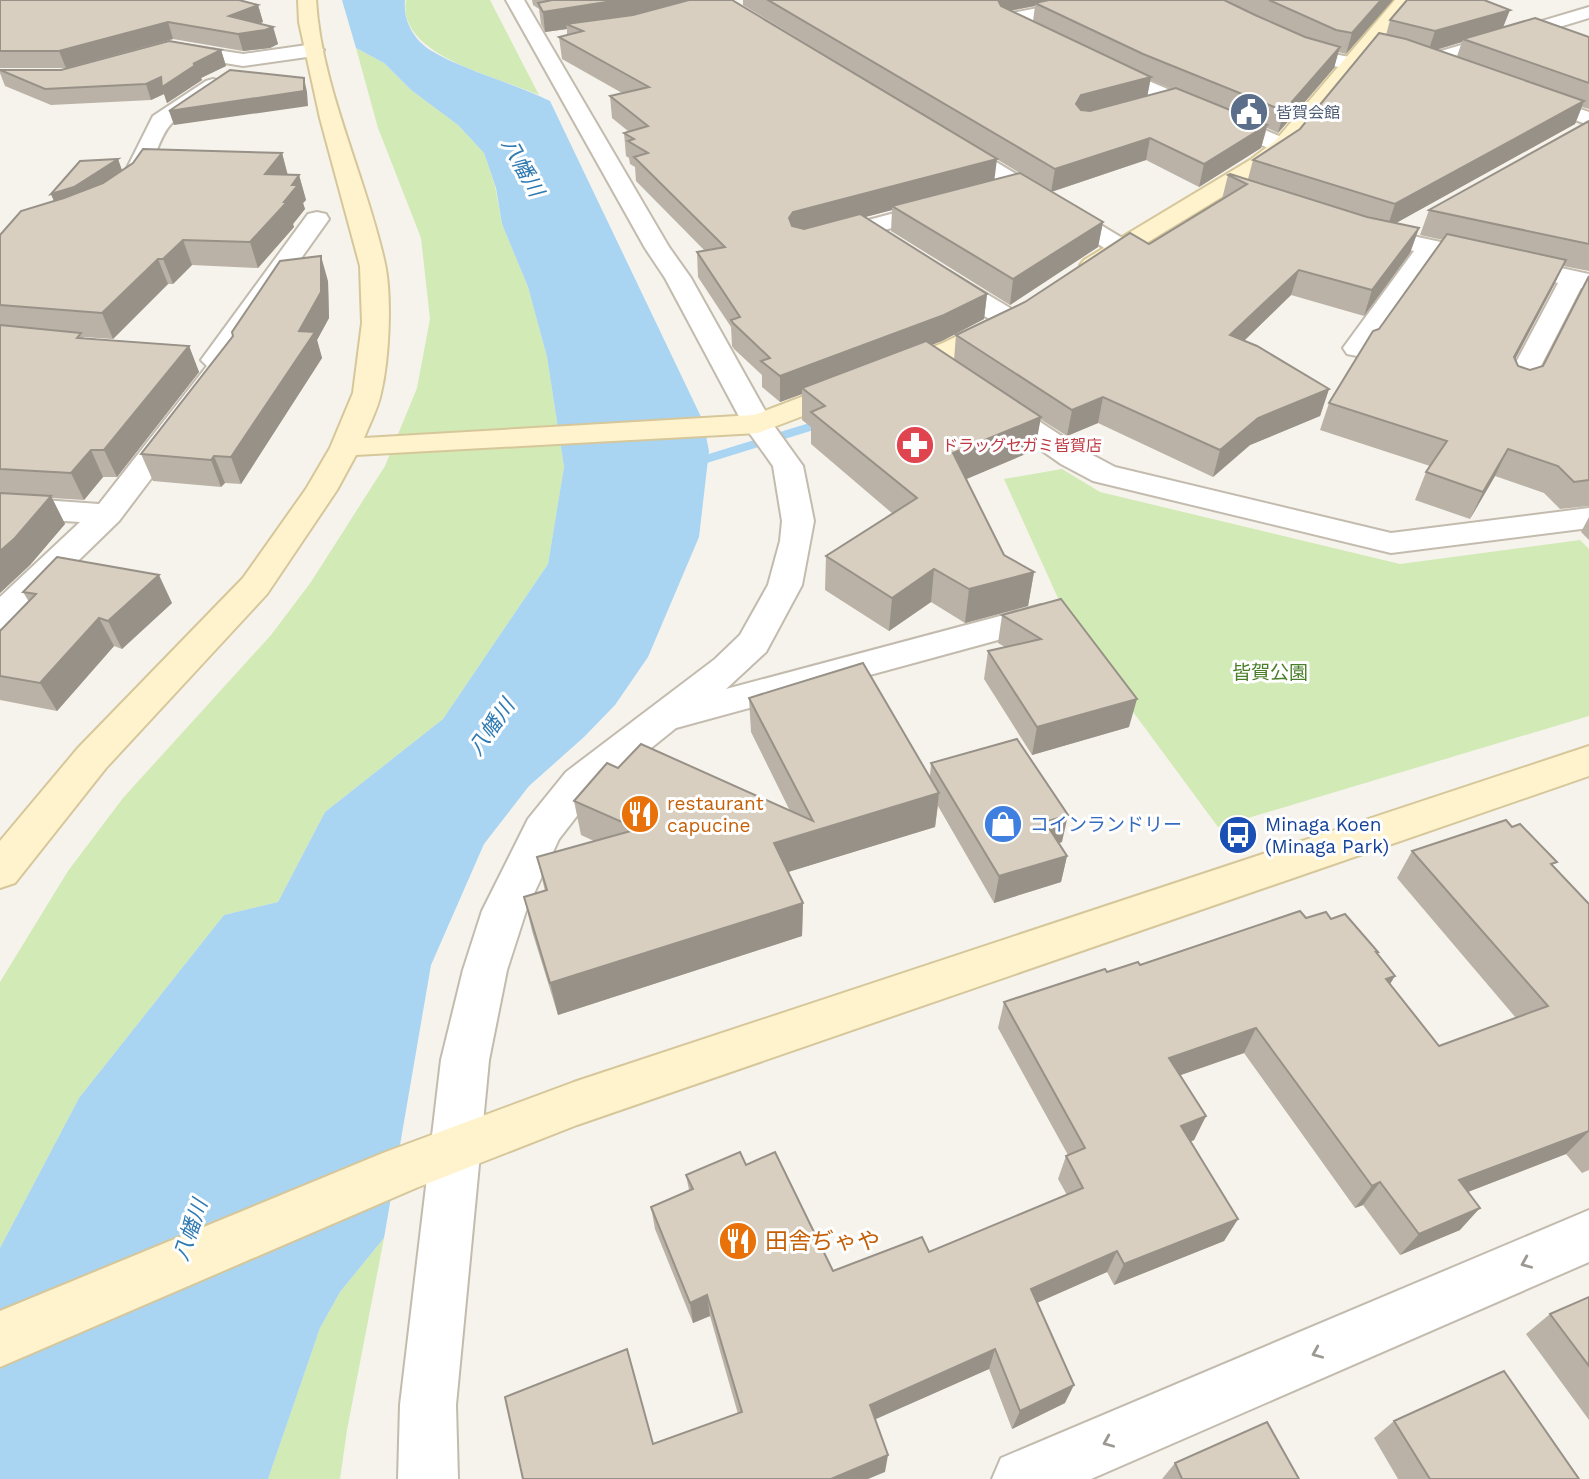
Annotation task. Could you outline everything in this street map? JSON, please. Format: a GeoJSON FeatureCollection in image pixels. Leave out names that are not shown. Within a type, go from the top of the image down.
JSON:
{"type":"FeatureCollection","features":[{"type":"Feature","properties":{"kind":"street"},"geometry":{"type":"LineString","coordinates":[[0,871],[92,758],[255,586],[352,447],[367,393],[375,323],[373,266],[314,50],[307,0]]}},
{"type":"Feature","properties":{"kind":"street"},"geometry":{"type":"LineString","coordinates":[[1057,45],[1007,20],[1106,0]]}},
{"type":"Feature","properties":{"kind":"street"},"geometry":{"type":"LineString","coordinates":[[1199,0],[1324,58],[1379,52],[1428,61],[1465,75]]}},
{"type":"Feature","properties":{"kind":"street"},"geometry":{"type":"LineString","coordinates":[[428,1479],[428,1405],[465,1059],[485,971],[504,911],[542,830],[580,783],[728,668],[753,643],[785,585],[792,564],[798,521],[793,481],[788,466],[767,438],[678,278],[657,248],[546,40],[521,1]]}},
{"type":"Feature","properties":{"kind":"street"},"geometry":{"type":"LineString","coordinates":[[1074,278],[1120,247],[1238,192],[1379,52],[1398,1]]}},
{"type":"Feature","properties":{"kind":"street"},"geometry":{"type":"LineString","coordinates":[[1428,61],[1589,12]]}},
{"type":"Feature","properties":{"kind":"street"},"geometry":{"type":"LineString","coordinates":[[149,55],[174,48],[243,60],[314,50]]}},
{"type":"Feature","properties":{"kind":"street"},"geometry":{"type":"LineString","coordinates":[[1082,57],[1283,146]]}},
{"type":"Feature","properties":{"kind":"street"},"geometry":{"type":"LineString","coordinates":[[99,200],[132,180],[161,121],[196,94],[233,74],[243,60]]}},
{"type":"Feature","properties":{"kind":"street"},"geometry":{"type":"LineString","coordinates":[[1515,92],[1585,127]]}},
{"type":"Feature","properties":{"kind":"street"},"geometry":{"type":"LineString","coordinates":[[1149,107],[1174,100]]}},
{"type":"Feature","properties":{"kind":"street"},"geometry":{"type":"LineString","coordinates":[[927,130],[1120,247]]}},
{"type":"Feature","properties":{"kind":"street"},"geometry":{"type":"LineString","coordinates":[[995,193],[1018,187]]}},
{"type":"Feature","properties":{"kind":"street"},"geometry":{"type":"LineString","coordinates":[[803,244],[971,199]]}},
{"type":"Feature","properties":{"kind":"street"},"geometry":{"type":"LineString","coordinates":[[0,617],[108,514],[226,361],[202,359],[317,219]]}},
{"type":"Feature","properties":{"kind":"street"},"geometry":{"type":"LineString","coordinates":[[1343,226],[1392,239],[1422,236],[1581,280],[1518,384]]}},
{"type":"Feature","properties":{"kind":"street"},"geometry":{"type":"LineString","coordinates":[[865,229],[887,243]]}},
{"type":"Feature","properties":{"kind":"street"},"geometry":{"type":"LineString","coordinates":[[1357,348],[1422,236]]}},
{"type":"Feature","properties":{"kind":"street"},"geometry":{"type":"LineString","coordinates":[[352,447],[767,438],[946,372],[1021,314],[921,264]]}},
{"type":"Feature","properties":{"kind":"street"},"geometry":{"type":"LineString","coordinates":[[946,372],[1072,457],[1104,474],[1391,543],[1589,518]]}},
{"type":"Feature","properties":{"kind":"street"},"geometry":{"type":"LineString","coordinates":[[0,507],[108,514]]}},
{"type":"Feature","properties":{"kind":"street"},"geometry":{"type":"LineString","coordinates":[[661,720],[1041,617]]}},
{"type":"Feature","properties":{"kind":"street"},"geometry":{"type":"LineString","coordinates":[[0,1339],[401,1170],[587,1099],[1589,761]]}},
{"type":"Feature","properties":{"kind":"street"},"geometry":{"type":"LineString","coordinates":[[1022,1479],[1589,1236]]}},
{"type":"Feature","properties":{"kind":"green space"},"geometry":{"type":"Polygon","coordinates":[[[406,0],[490,0],[539,95],[477,72],[433,50],[417,36],[407,19],[406,0]]]}},
{"type":"Feature","properties":{"kind":"green space"},"geometry":{"type":"Polygon","coordinates":[[[356,48],[384,63],[411,90],[458,125],[484,153],[495,186],[502,224],[528,287],[547,357],[564,467],[548,564],[443,719],[325,812],[278,902],[224,915],[79,1098],[0,1248],[0,982],[68,871],[123,798],[271,635],[311,582],[385,466],[417,388],[430,319],[421,238],[378,128],[356,48]]]}},
{"type":"Feature","properties":{"kind":"green space","name":"皆賀公園"},"geometry":{"type":"Polygon","coordinates":[[[1062,469],[1100,492],[1400,564],[1580,540],[1589,549],[1589,716],[1218,827],[1072,629],[1004,479],[1062,469]]]}},
{"type":"Feature","properties":{"kind":"green space"},"geometry":{"type":"Polygon","coordinates":[[[384,1238],[340,1479],[268,1479],[320,1328],[340,1292],[384,1238]]]}},
{"type":"Feature","properties":{"kind":"water","name":"八幡川"},"geometry":{"type":"Polygon","coordinates":[[[342,0],[405,0],[410,28],[430,50],[457,64],[550,101],[703,421],[709,451],[699,537],[648,657],[615,705],[529,786],[484,844],[431,965],[384,1238],[340,1292],[320,1328],[268,1479],[0,1479],[0,1248],[79,1098],[224,915],[278,902],[325,812],[443,719],[548,564],[564,467],[547,357],[528,287],[502,224],[496,188],[484,153],[458,125],[411,90],[384,63],[356,48],[342,0]]]}},
{"type":"Feature","properties":{"kind":"building"},"geometry":{"type":"Polygon","coordinates":[[[0,0],[239,0],[258,5],[229,16],[273,27],[238,34],[168,22],[59,51],[0,51],[0,0]]]}},
{"type":"Feature","properties":{"kind":"building"},"geometry":{"type":"Polygon","coordinates":[[[552,0],[619,0],[543,12],[538,3],[552,0]]]}},
{"type":"Feature","properties":{"kind":"building"},"geometry":{"type":"Polygon","coordinates":[[[689,0],[732,0],[997,159],[793,212],[789,218],[792,226],[804,229],[860,214],[987,294],[944,315],[780,376],[761,361],[770,358],[733,323],[731,320],[740,317],[697,252],[725,247],[634,157],[648,153],[628,141],[634,139],[624,133],[648,126],[610,96],[649,87],[559,37],[583,31],[566,24],[633,15],[689,0]]]}},
{"type":"Feature","properties":{"kind":"building"},"geometry":{"type":"Polygon","coordinates":[[[768,0],[998,0],[1001,6],[1151,77],[1081,95],[1076,104],[1081,110],[1090,111],[1176,88],[1267,125],[1204,164],[1150,138],[1055,169],[768,0]]]}},
{"type":"Feature","properties":{"kind":"building"},"geometry":{"type":"Polygon","coordinates":[[[1049,0],[1224,0],[1305,37],[1340,47],[1284,111],[1143,54],[1035,3],[1049,0]]]}},
{"type":"Feature","properties":{"kind":"building"},"geometry":{"type":"Polygon","coordinates":[[[1269,0],[1381,0],[1352,33],[1336,30],[1269,0]]]}},
{"type":"Feature","properties":{"kind":"building"},"geometry":{"type":"Polygon","coordinates":[[[1407,0],[1484,0],[1510,10],[1435,31],[1390,20],[1407,0]]]}},
{"type":"Feature","properties":{"kind":"building"},"geometry":{"type":"Polygon","coordinates":[[[1535,18],[1589,37],[1589,83],[1463,39],[1535,18]]]}},
{"type":"Feature","properties":{"kind":"building"},"geometry":{"type":"Polygon","coordinates":[[[1379,33],[1406,39],[1584,101],[1395,204],[1253,160],[1300,129],[1379,33]]]}},
{"type":"Feature","properties":{"kind":"building"},"geometry":{"type":"Polygon","coordinates":[[[169,41],[221,50],[193,64],[197,64],[162,87],[161,77],[146,84],[45,89],[0,70],[61,70],[169,41]]]}},
{"type":"Feature","properties":{"kind":"building"},"geometry":{"type":"Polygon","coordinates":[[[230,70],[304,78],[304,91],[169,111],[230,70]]]}},
{"type":"Feature","properties":{"kind":"building"},"geometry":{"type":"Polygon","coordinates":[[[1589,121],[1589,244],[1429,210],[1589,121]]]}},
{"type":"Feature","properties":{"kind":"building"},"geometry":{"type":"Polygon","coordinates":[[[143,149],[282,153],[265,174],[299,175],[292,185],[298,185],[284,202],[287,202],[250,242],[183,240],[163,259],[158,259],[102,313],[0,305],[0,235],[21,211],[103,183],[133,163],[143,149]]]}},
{"type":"Feature","properties":{"kind":"building"},"geometry":{"type":"Polygon","coordinates":[[[118,159],[74,187],[51,194],[80,161],[118,159]]]}},
{"type":"Feature","properties":{"kind":"building"},"geometry":{"type":"Polygon","coordinates":[[[1020,173],[1103,222],[1013,279],[892,206],[1020,173]]]}},
{"type":"Feature","properties":{"kind":"building"},"geometry":{"type":"Polygon","coordinates":[[[1228,175],[1367,217],[1419,228],[1372,290],[1299,270],[1230,335],[1257,346],[1329,389],[1258,418],[1220,450],[1103,397],[1072,410],[956,335],[1025,302],[1130,233],[1149,244],[1247,184],[1228,175]]]}},
{"type":"Feature","properties":{"kind":"building"},"geometry":{"type":"Polygon","coordinates":[[[1447,234],[1566,260],[1514,357],[1518,366],[1530,370],[1543,366],[1589,276],[1589,480],[1574,482],[1558,466],[1508,449],[1483,492],[1426,472],[1447,441],[1329,403],[1373,331],[1379,329],[1447,234]]]}},
{"type":"Feature","properties":{"kind":"building"},"geometry":{"type":"Polygon","coordinates":[[[321,256],[321,292],[299,331],[315,332],[231,457],[214,456],[211,460],[141,454],[233,336],[232,332],[280,261],[321,256]]]}},
{"type":"Feature","properties":{"kind":"building"},"geometry":{"type":"Polygon","coordinates":[[[0,325],[81,333],[77,338],[189,346],[104,450],[91,450],[71,473],[0,469],[0,325]]]}},
{"type":"Feature","properties":{"kind":"building"},"geometry":{"type":"Polygon","coordinates":[[[926,341],[1041,417],[953,453],[1004,555],[1034,572],[969,589],[934,569],[892,598],[826,556],[917,498],[811,412],[825,406],[802,388],[926,341]]]}},
{"type":"Feature","properties":{"kind":"building"},"geometry":{"type":"Polygon","coordinates":[[[0,493],[51,496],[15,538],[0,551],[0,493]]]}},
{"type":"Feature","properties":{"kind":"building"},"geometry":{"type":"Polygon","coordinates":[[[57,557],[159,575],[108,621],[99,618],[40,683],[0,676],[0,631],[36,594],[23,592],[57,557]]]}},
{"type":"Feature","properties":{"kind":"building"},"geometry":{"type":"Polygon","coordinates":[[[1061,599],[1137,699],[1037,727],[988,651],[1041,639],[1002,615],[1061,599]]]}},
{"type":"Feature","properties":{"kind":"building"},"geometry":{"type":"Polygon","coordinates":[[[863,663],[939,793],[774,843],[803,903],[550,983],[524,897],[547,890],[537,857],[638,829],[574,801],[607,763],[618,768],[641,744],[813,821],[749,698],[863,663]]]}},
{"type":"Feature","properties":{"kind":"building"},"geometry":{"type":"Polygon","coordinates":[[[1017,739],[1068,815],[1045,822],[1067,856],[999,876],[931,763],[1017,739]]]}},
{"type":"Feature","properties":{"kind":"building"},"geometry":{"type":"Polygon","coordinates":[[[1506,820],[1512,827],[1520,824],[1557,862],[1551,864],[1589,904],[1589,1131],[1459,1180],[1480,1208],[1419,1234],[1380,1182],[1372,1186],[1256,1028],[1169,1058],[1206,1116],[1181,1126],[1238,1219],[1124,1264],[1117,1251],[1031,1289],[1074,1385],[1020,1411],[995,1349],[870,1405],[888,1455],[831,1479],[523,1479],[505,1397],[627,1349],[653,1444],[742,1412],[707,1295],[690,1303],[651,1207],[693,1189],[686,1175],[740,1152],[746,1165],[775,1152],[833,1271],[922,1237],[929,1252],[1083,1188],[1066,1156],[1085,1148],[1004,1002],[1105,969],[1107,972],[1138,962],[1140,965],[1300,911],[1306,918],[1326,912],[1331,919],[1345,914],[1378,952],[1395,976],[1386,979],[1439,1046],[1548,1006],[1412,851],[1506,820]]]}},
{"type":"Feature","properties":{"kind":"building"},"geometry":{"type":"Polygon","coordinates":[[[1589,1297],[1589,1366],[1550,1314],[1589,1297]]]}},
{"type":"Feature","properties":{"kind":"building"},"geometry":{"type":"Polygon","coordinates":[[[1504,1371],[1579,1479],[1430,1479],[1394,1421],[1504,1371]]]}},
{"type":"Feature","properties":{"kind":"building"},"geometry":{"type":"Polygon","coordinates":[[[1267,1422],[1299,1479],[1182,1479],[1175,1463],[1267,1422]]]}},
{"type":"Feature","properties":{"kind":"waterway"},"geometry":{"type":"LineString","coordinates":[[690,464],[829,421]]}},
{"type":"Feature","properties":{"kind":"place","name":"皆賀会館"},"geometry":{"type":"Point","coordinates":[1249,112]}},
{"type":"Feature","properties":{"kind":"place","name":"ドラッグセガミ皆賀店"},"geometry":{"type":"Point","coordinates":[915,445]}},
{"type":"Feature","properties":{"kind":"place","name":"restaurant capucine"},"geometry":{"type":"Point","coordinates":[640,814]}},
{"type":"Feature","properties":{"kind":"place","name":"コインランドリー"},"geometry":{"type":"Point","coordinates":[1003,824]}},
{"type":"Feature","properties":{"kind":"place","name":"Minaga Koen (Minaga Park)"},"geometry":{"type":"Point","coordinates":[1238,835]}},
{"type":"Feature","properties":{"kind":"place","name":"田舎ぢゃや"},"geometry":{"type":"Point","coordinates":[738,1241]}}]}
